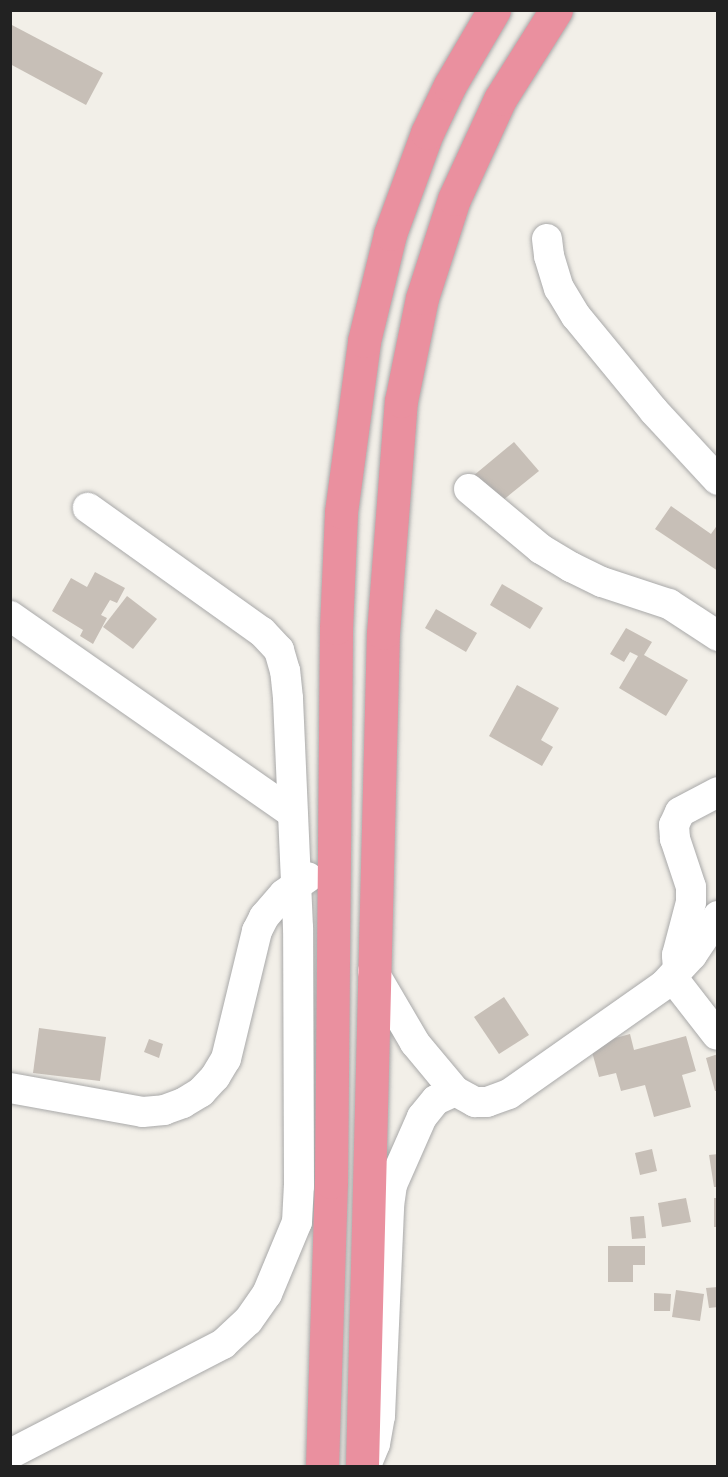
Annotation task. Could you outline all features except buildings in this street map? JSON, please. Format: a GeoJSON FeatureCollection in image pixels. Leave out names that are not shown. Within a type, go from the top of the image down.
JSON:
{"type":"FeatureCollection","features":[{"type":"Feature","properties":{"kind":"highway"},"geometry":{"type":"LineString","coordinates":[[322,1467],[331,1182],[336,628],[341,512],[364,340],[390,234],[411,173],[450,85],[494,10]]}},
{"type":"Feature","properties":{"kind":"highway"},"geometry":{"type":"LineString","coordinates":[[363,1467],[373,971],[383,633],[401,401],[410,350],[436,248],[474,151],[500,99],[556,10]]}},
{"type":"Feature","properties":{"kind":"street"},"geometry":{"type":"LineString","coordinates":[[547,239],[549,256],[559,288],[576,316],[654,411],[717,480]]}},
{"type":"Feature","properties":{"kind":"street"},"geometry":{"type":"LineString","coordinates":[[470,489],[541,549],[571,567],[602,582],[669,604],[717,636]]}},
{"type":"Feature","properties":{"kind":"street"},"geometry":{"type":"LineString","coordinates":[[10,1454],[223,1344],[248,1321],[271,1287],[289,1246],[298,1210],[296,885],[288,698],[285,671],[279,650],[262,632],[87,508]]}},
{"type":"Feature","properties":{"kind":"street"},"geometry":{"type":"LineString","coordinates":[[10,616],[292,813]]}},
{"type":"Feature","properties":{"kind":"street"},"geometry":{"type":"LineString","coordinates":[[717,792],[680,812],[674,825],[675,839],[692,887],[691,902],[680,936],[675,974],[717,1035]]}},
{"type":"Feature","properties":{"kind":"street"},"geometry":{"type":"LineString","coordinates":[[10,1088],[143,1112],[164,1110],[183,1103],[201,1092],[215,1077],[226,1059],[257,931],[273,904],[296,885],[334,861]]}},
{"type":"Feature","properties":{"kind":"street"},"geometry":{"type":"LineString","coordinates":[[373,971],[415,1043],[455,1091],[476,1102],[498,1100],[656,992],[692,955],[717,916]]}},
{"type":"Feature","properties":{"kind":"street"},"geometry":{"type":"LineString","coordinates":[[363,1467],[375,1444],[380,1416],[389,1206],[392,1185],[422,1117],[436,1100],[455,1091]]}}]}
